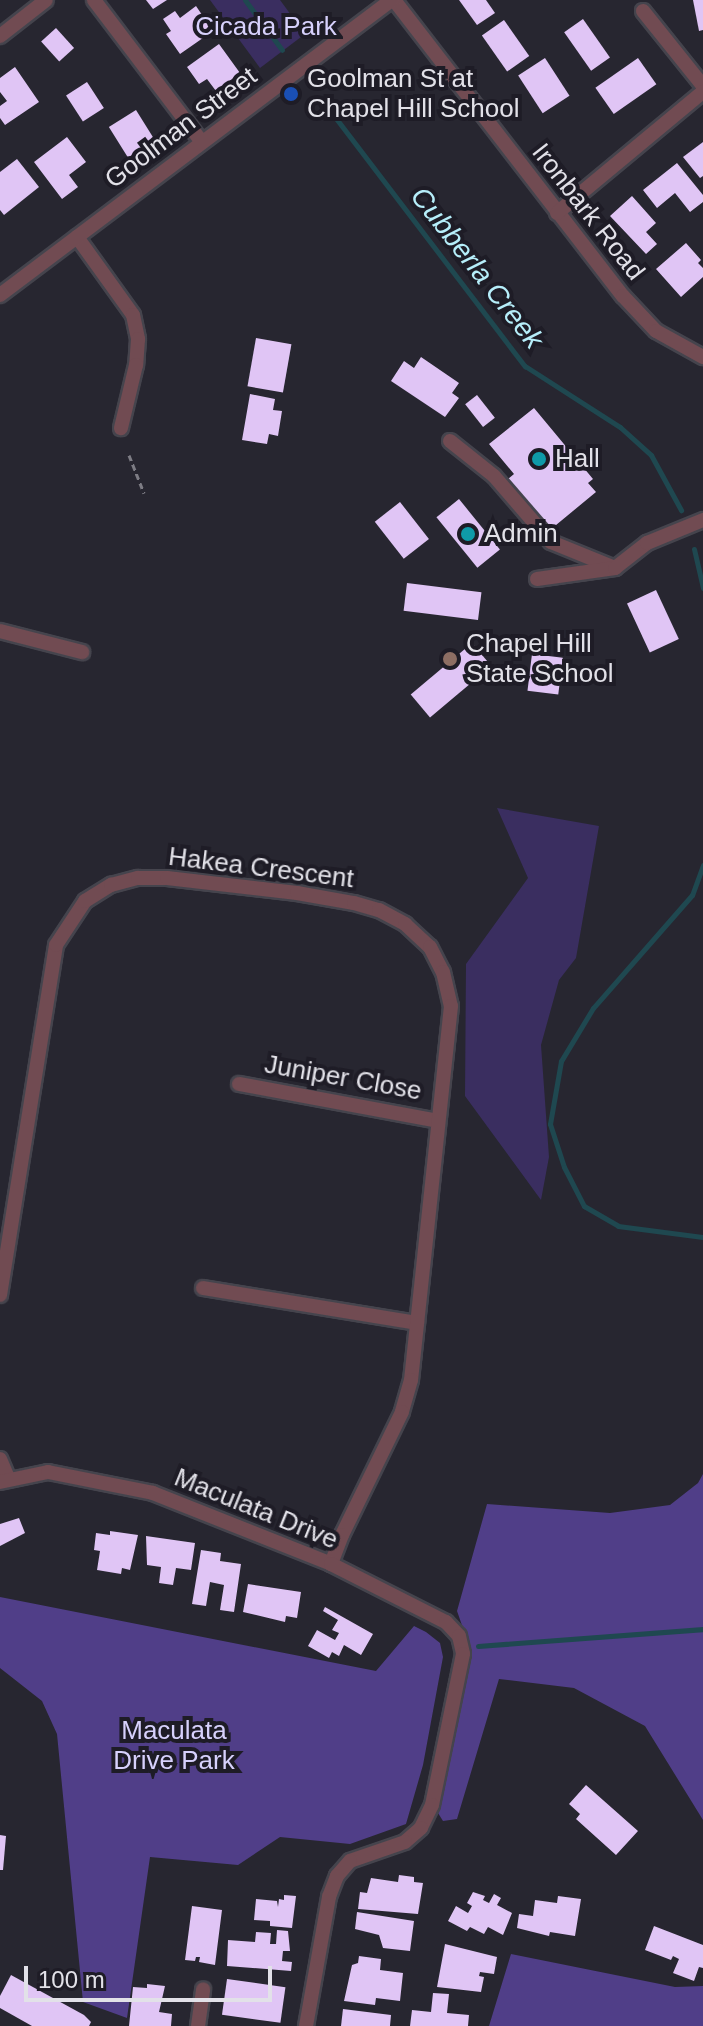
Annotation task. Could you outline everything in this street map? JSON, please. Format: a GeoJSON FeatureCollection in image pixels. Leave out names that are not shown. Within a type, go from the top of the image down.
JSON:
{"type":"FeatureCollection","features":[{"type":"Feature","properties":{"kind":"street"},"geometry":{"type":"LineString","coordinates":[[0,36],[46,0]]}},
{"type":"Feature","properties":{"kind":"street"},"geometry":{"type":"LineString","coordinates":[[94,0],[201,141]]}},
{"type":"Feature","properties":{"kind":"street","name":"Goolman Street"},"geometry":{"type":"LineString","coordinates":[[0,295],[201,141],[393,0]]}},
{"type":"Feature","properties":{"kind":"street","name":"Ironbark Road"},"geometry":{"type":"LineString","coordinates":[[393,0],[623,296],[656,331],[703,357]]}},
{"type":"Feature","properties":{"kind":"street"},"geometry":{"type":"LineString","coordinates":[[643,11],[703,86]]}},
{"type":"Feature","properties":{"kind":"street"},"geometry":{"type":"LineString","coordinates":[[557,213],[703,92]]}},
{"type":"Feature","properties":{"kind":"street"},"geometry":{"type":"LineString","coordinates":[[77,237],[133,315],[138,339],[136,365],[121,428]]}},
{"type":"Feature","properties":{"kind":"street"},"geometry":{"type":"LineString","coordinates":[[450,441],[494,476],[551,542],[615,568]]}},
{"type":"Feature","properties":{"kind":"street"},"geometry":{"type":"LineString","coordinates":[[537,579],[615,568],[647,543],[703,520]]}},
{"type":"Feature","properties":{"kind":"street"},"geometry":{"type":"LineString","coordinates":[[0,631],[82,652]]}},
{"type":"Feature","properties":{"kind":"street","name":"Hakea Crescent"},"geometry":{"type":"LineString","coordinates":[[0,1295],[56,945],[85,901],[111,885],[138,878],[167,878],[297,893],[379,910],[405,924],[430,947],[443,972],[451,1006],[411,1380],[402,1412],[331,1564]]}},
{"type":"Feature","properties":{"kind":"street","name":"Juniper Close"},"geometry":{"type":"LineString","coordinates":[[239,1084],[438,1121]]}},
{"type":"Feature","properties":{"kind":"street"},"geometry":{"type":"LineString","coordinates":[[203,1288],[417,1323]]}},
{"type":"Feature","properties":{"kind":"street"},"geometry":{"type":"LineString","coordinates":[[0,1459],[4,1480]]}},
{"type":"Feature","properties":{"kind":"street","name":"Maculata Drive"},"geometry":{"type":"LineString","coordinates":[[4,1480],[48,1472],[153,1493],[331,1564],[446,1622],[459,1636],[463,1654],[432,1805],[421,1828],[405,1842],[350,1861],[337,1876],[329,1897],[306,2026]]}},
{"type":"Feature","properties":{"kind":"street"},"geometry":{"type":"LineString","coordinates":[[198,2026],[203,1989]]}},
{"type":"Feature","properties":{"kind":"path"},"geometry":{"type":"LineString","coordinates":[[129,455],[144,493]]}},
{"type":"Feature","properties":{"kind":"green space","name":"Cicada Park"},"geometry":{"type":"Polygon","coordinates":[[[210,0],[280,0],[305,34],[260,68],[210,0]]]}},
{"type":"Feature","properties":{"kind":"green space"},"geometry":{"type":"Polygon","coordinates":[[[497,808],[599,826],[576,958],[559,980],[541,1045],[549,1157],[541,1200],[465,1096],[466,964],[528,878],[497,808]]]}},
{"type":"Feature","properties":{"kind":"green space"},"geometry":{"type":"Polygon","coordinates":[[[703,1474],[703,1820],[645,1726],[574,1688],[499,1679],[457,1819],[443,1821],[438,1813],[472,1654],[457,1611],[487,1504],[610,1513],[670,1505],[698,1483],[703,1474]]]}},
{"type":"Feature","properties":{"kind":"green space","name":"Maculata Drive Park"},"geometry":{"type":"Polygon","coordinates":[[[0,1597],[376,1671],[414,1626],[426,1632],[440,1643],[443,1657],[423,1765],[406,1824],[350,1844],[280,1837],[238,1865],[150,1857],[127,2018],[83,2002],[57,1734],[42,1701],[0,1668],[0,1597]]]}},
{"type":"Feature","properties":{"kind":"green space"},"geometry":{"type":"Polygon","coordinates":[[[511,1954],[675,1987],[703,1986],[703,2026],[489,2026],[511,1954]]]}},
{"type":"Feature","properties":{"kind":"building"},"geometry":{"type":"Polygon","coordinates":[[[146,0],[167,0],[153,9],[146,0]]]}},
{"type":"Feature","properties":{"kind":"building"},"geometry":{"type":"Polygon","coordinates":[[[459,0],[486,0],[495,13],[477,25],[459,0]]]}},
{"type":"Feature","properties":{"kind":"building"},"geometry":{"type":"Polygon","coordinates":[[[693,0],[703,0],[703,30],[699,31],[693,0]]]}},
{"type":"Feature","properties":{"kind":"building"},"geometry":{"type":"Polygon","coordinates":[[[196,6],[213,31],[180,54],[166,34],[171,31],[163,19],[175,11],[180,18],[196,6]]]}},
{"type":"Feature","properties":{"kind":"building"},"geometry":{"type":"Polygon","coordinates":[[[583,19],[610,58],[591,71],[564,32],[583,19]]]}},
{"type":"Feature","properties":{"kind":"building"},"geometry":{"type":"Polygon","coordinates":[[[504,20],[529,56],[507,72],[482,35],[504,20]]]}},
{"type":"Feature","properties":{"kind":"building"},"geometry":{"type":"Polygon","coordinates":[[[56,28],[74,48],[59,61],[41,41],[56,28]]]}},
{"type":"Feature","properties":{"kind":"building"},"geometry":{"type":"Polygon","coordinates":[[[219,44],[240,73],[216,91],[207,79],[199,84],[187,67],[219,44]]]}},
{"type":"Feature","properties":{"kind":"building"},"geometry":{"type":"Polygon","coordinates":[[[545,58],[570,96],[543,113],[518,75],[545,58]]]}},
{"type":"Feature","properties":{"kind":"building"},"geometry":{"type":"Polygon","coordinates":[[[638,58],[656,84],[614,114],[595,88],[638,58]]]}},
{"type":"Feature","properties":{"kind":"building"},"geometry":{"type":"Polygon","coordinates":[[[15,67],[39,102],[5,125],[0,118],[0,106],[7,101],[0,92],[0,78],[15,67]]]}},
{"type":"Feature","properties":{"kind":"building"},"geometry":{"type":"Polygon","coordinates":[[[87,82],[104,108],[83,122],[66,96],[87,82]]]}},
{"type":"Feature","properties":{"kind":"building"},"geometry":{"type":"Polygon","coordinates":[[[136,110],[155,141],[128,157],[109,127],[136,110]]]}},
{"type":"Feature","properties":{"kind":"building"},"geometry":{"type":"Polygon","coordinates":[[[67,137],[86,162],[69,175],[78,187],[62,199],[34,162],[67,137]]]}},
{"type":"Feature","properties":{"kind":"building"},"geometry":{"type":"Polygon","coordinates":[[[703,142],[703,176],[700,178],[683,157],[703,142]]]}},
{"type":"Feature","properties":{"kind":"building"},"geometry":{"type":"Polygon","coordinates":[[[17,159],[39,187],[4,215],[0,210],[0,172],[17,159]]]}},
{"type":"Feature","properties":{"kind":"building"},"geometry":{"type":"Polygon","coordinates":[[[677,163],[703,195],[703,202],[690,212],[675,193],[657,208],[643,190],[677,163]]]}},
{"type":"Feature","properties":{"kind":"building"},"geometry":{"type":"Polygon","coordinates":[[[632,196],[656,223],[646,232],[657,244],[646,254],[610,216],[632,196]]]}},
{"type":"Feature","properties":{"kind":"building"},"geometry":{"type":"Polygon","coordinates":[[[686,243],[701,260],[698,263],[703,268],[703,277],[681,297],[656,269],[686,243]]]}},
{"type":"Feature","properties":{"kind":"building"},"geometry":{"type":"Polygon","coordinates":[[[256,338],[291,344],[283,393],[247,386],[256,338]]]}},
{"type":"Feature","properties":{"kind":"building"},"geometry":{"type":"Polygon","coordinates":[[[421,357],[459,383],[452,393],[459,398],[445,417],[391,381],[404,361],[414,368],[421,357]]]}},
{"type":"Feature","properties":{"kind":"building"},"geometry":{"type":"Polygon","coordinates":[[[250,394],[275,399],[273,410],[282,411],[278,436],[269,434],[267,444],[242,440],[250,394]]]}},
{"type":"Feature","properties":{"kind":"building"},"geometry":{"type":"Polygon","coordinates":[[[477,395],[495,418],[483,427],[465,404],[477,395]]]}},
{"type":"Feature","properties":{"kind":"building","name":"Hall"},"geometry":{"type":"Polygon","coordinates":[[[534,408],[593,479],[588,483],[596,492],[550,530],[508,479],[514,474],[489,444],[534,408]]]}},
{"type":"Feature","properties":{"kind":"building","name":"Admin"},"geometry":{"type":"Polygon","coordinates":[[[459,499],[500,550],[477,568],[436,517],[459,499]]]}},
{"type":"Feature","properties":{"kind":"building"},"geometry":{"type":"Polygon","coordinates":[[[400,502],[429,539],[404,559],[375,522],[400,502]]]}},
{"type":"Feature","properties":{"kind":"building"},"geometry":{"type":"Polygon","coordinates":[[[407,583],[481,592],[478,620],[404,611],[407,583]]]}},
{"type":"Feature","properties":{"kind":"building"},"geometry":{"type":"Polygon","coordinates":[[[656,590],[679,639],[650,652],[627,604],[656,590]]]}},
{"type":"Feature","properties":{"kind":"building"},"geometry":{"type":"Polygon","coordinates":[[[472,643],[491,666],[430,717],[411,694],[472,643]]]}},
{"type":"Feature","properties":{"kind":"building"},"geometry":{"type":"Polygon","coordinates":[[[532,654],[563,658],[558,695],[527,691],[532,654]]]}},
{"type":"Feature","properties":{"kind":"building"},"geometry":{"type":"Polygon","coordinates":[[[19,1518],[25,1533],[0,1546],[0,1524],[19,1518]]]}},
{"type":"Feature","properties":{"kind":"building"},"geometry":{"type":"Polygon","coordinates":[[[110,1531],[138,1535],[130,1570],[122,1568],[121,1574],[97,1570],[100,1551],[94,1550],[96,1533],[110,1535],[110,1531]]]}},
{"type":"Feature","properties":{"kind":"building"},"geometry":{"type":"Polygon","coordinates":[[[146,1536],[195,1543],[191,1570],[176,1568],[173,1585],[159,1583],[161,1567],[147,1565],[146,1536]]]}},
{"type":"Feature","properties":{"kind":"building"},"geometry":{"type":"Polygon","coordinates":[[[201,1550],[221,1553],[220,1561],[241,1564],[234,1612],[220,1610],[224,1585],[210,1582],[206,1606],[192,1604],[201,1550]]]}},
{"type":"Feature","properties":{"kind":"building"},"geometry":{"type":"Polygon","coordinates":[[[248,1584],[301,1592],[297,1618],[286,1616],[285,1622],[243,1612],[248,1584]]]}},
{"type":"Feature","properties":{"kind":"building"},"geometry":{"type":"Polygon","coordinates":[[[325,1607],[373,1634],[361,1655],[344,1645],[339,1656],[332,1652],[329,1658],[308,1646],[317,1630],[335,1640],[339,1633],[332,1630],[338,1620],[323,1611],[325,1607]]]}},
{"type":"Feature","properties":{"kind":"building"},"geometry":{"type":"Polygon","coordinates":[[[586,1785],[638,1831],[616,1855],[576,1819],[580,1814],[569,1804],[586,1785]]]}},
{"type":"Feature","properties":{"kind":"building"},"geometry":{"type":"Polygon","coordinates":[[[0,1835],[6,1836],[3,1870],[0,1870],[0,1835]]]}},
{"type":"Feature","properties":{"kind":"building"},"geometry":{"type":"Polygon","coordinates":[[[399,1875],[414,1877],[414,1882],[423,1883],[418,1914],[358,1909],[360,1892],[367,1893],[371,1878],[398,1882],[399,1875]]]}},
{"type":"Feature","properties":{"kind":"building"},"geometry":{"type":"Polygon","coordinates":[[[473,1892],[485,1896],[483,1900],[489,1903],[494,1894],[501,1898],[497,1905],[512,1913],[503,1935],[488,1927],[484,1934],[470,1927],[467,1931],[448,1921],[456,1906],[468,1913],[472,1906],[467,1903],[473,1892]]]}},
{"type":"Feature","properties":{"kind":"building"},"geometry":{"type":"Polygon","coordinates":[[[284,1895],[296,1896],[292,1928],[270,1926],[270,1921],[254,1920],[256,1899],[277,1901],[278,1907],[279,1899],[284,1900],[284,1895]]]}},
{"type":"Feature","properties":{"kind":"building"},"geometry":{"type":"Polygon","coordinates":[[[558,1896],[581,1899],[575,1936],[550,1932],[549,1936],[517,1928],[519,1914],[533,1916],[535,1900],[557,1903],[558,1896]]]}},
{"type":"Feature","properties":{"kind":"building"},"geometry":{"type":"Polygon","coordinates":[[[192,1906],[222,1910],[215,1965],[199,1962],[200,1957],[196,1957],[195,1961],[185,1960],[192,1906]]]}},
{"type":"Feature","properties":{"kind":"building"},"geometry":{"type":"Polygon","coordinates":[[[357,1912],[414,1921],[410,1951],[383,1948],[379,1935],[355,1929],[357,1912]]]}},
{"type":"Feature","properties":{"kind":"building"},"geometry":{"type":"Polygon","coordinates":[[[654,1926],[703,1945],[703,1968],[699,1967],[694,1981],[673,1973],[679,1959],[673,1956],[671,1960],[645,1950],[654,1926]]]}},
{"type":"Feature","properties":{"kind":"building"},"geometry":{"type":"Polygon","coordinates":[[[277,1930],[288,1931],[290,1951],[283,1951],[282,1961],[292,1962],[291,1971],[227,1966],[228,1940],[255,1942],[256,1932],[271,1933],[270,1944],[276,1944],[277,1930]]]}},
{"type":"Feature","properties":{"kind":"building"},"geometry":{"type":"Polygon","coordinates":[[[445,1944],[497,1957],[494,1974],[480,1972],[479,1976],[484,1977],[481,1992],[437,1987],[445,1944]]]}},
{"type":"Feature","properties":{"kind":"building"},"geometry":{"type":"Polygon","coordinates":[[[359,1956],[381,1959],[380,1970],[403,1973],[400,2001],[376,1998],[375,2005],[344,2001],[352,1965],[358,1963],[359,1956]]]}},
{"type":"Feature","properties":{"kind":"building"},"geometry":{"type":"Polygon","coordinates":[[[11,1975],[84,2015],[91,2022],[89,2026],[32,2026],[0,2008],[0,1996],[11,1975]]]}},
{"type":"Feature","properties":{"kind":"building"},"geometry":{"type":"Polygon","coordinates":[[[227,1979],[285,1987],[280,2023],[222,2015],[227,1979]]]}},
{"type":"Feature","properties":{"kind":"building"},"geometry":{"type":"Polygon","coordinates":[[[147,1984],[165,1986],[159,2012],[172,2014],[171,2026],[129,2026],[133,1987],[147,1988],[147,1984]]]}},
{"type":"Feature","properties":{"kind":"building"},"geometry":{"type":"Polygon","coordinates":[[[433,1993],[449,1994],[447,2013],[469,2015],[468,2026],[410,2026],[412,2010],[431,2012],[433,1993]]]}},
{"type":"Feature","properties":{"kind":"building"},"geometry":{"type":"Polygon","coordinates":[[[343,2009],[391,2015],[390,2026],[341,2026],[343,2009]]]}},
{"type":"Feature","properties":{"kind":"waterway","name":"Cubberla Creek"},"geometry":{"type":"LineString","coordinates":[[245,0],[282,50]]}},
{"type":"Feature","properties":{"kind":"waterway","name":"Cubberla Creek"},"geometry":{"type":"LineString","coordinates":[[322,100],[525,366],[620,427],[651,455],[681,510]]}},
{"type":"Feature","properties":{"kind":"waterway","name":"Cubberla Creek"},"geometry":{"type":"LineString","coordinates":[[694,549],[703,588]]}},
{"type":"Feature","properties":{"kind":"waterway","name":"Cubberla Creek"},"geometry":{"type":"LineString","coordinates":[[703,865],[692,895],[593,1008],[561,1061],[550,1124],[564,1167],[584,1206],[618,1226],[703,1237]]}},
{"type":"Feature","properties":{"kind":"waterway"},"geometry":{"type":"LineString","coordinates":[[478,1646],[703,1629]]}},
{"type":"Feature","properties":{"kind":"place","name":"Goolman St at Chapel Hill School"},"geometry":{"type":"Point","coordinates":[291,94]}},
{"type":"Feature","properties":{"kind":"place","name":"Hall"},"geometry":{"type":"Point","coordinates":[539,459]}},
{"type":"Feature","properties":{"kind":"place","name":"Admin"},"geometry":{"type":"Point","coordinates":[468,534]}},
{"type":"Feature","properties":{"kind":"place","name":"Chapel Hill State School"},"geometry":{"type":"Point","coordinates":[450,659]}}]}
